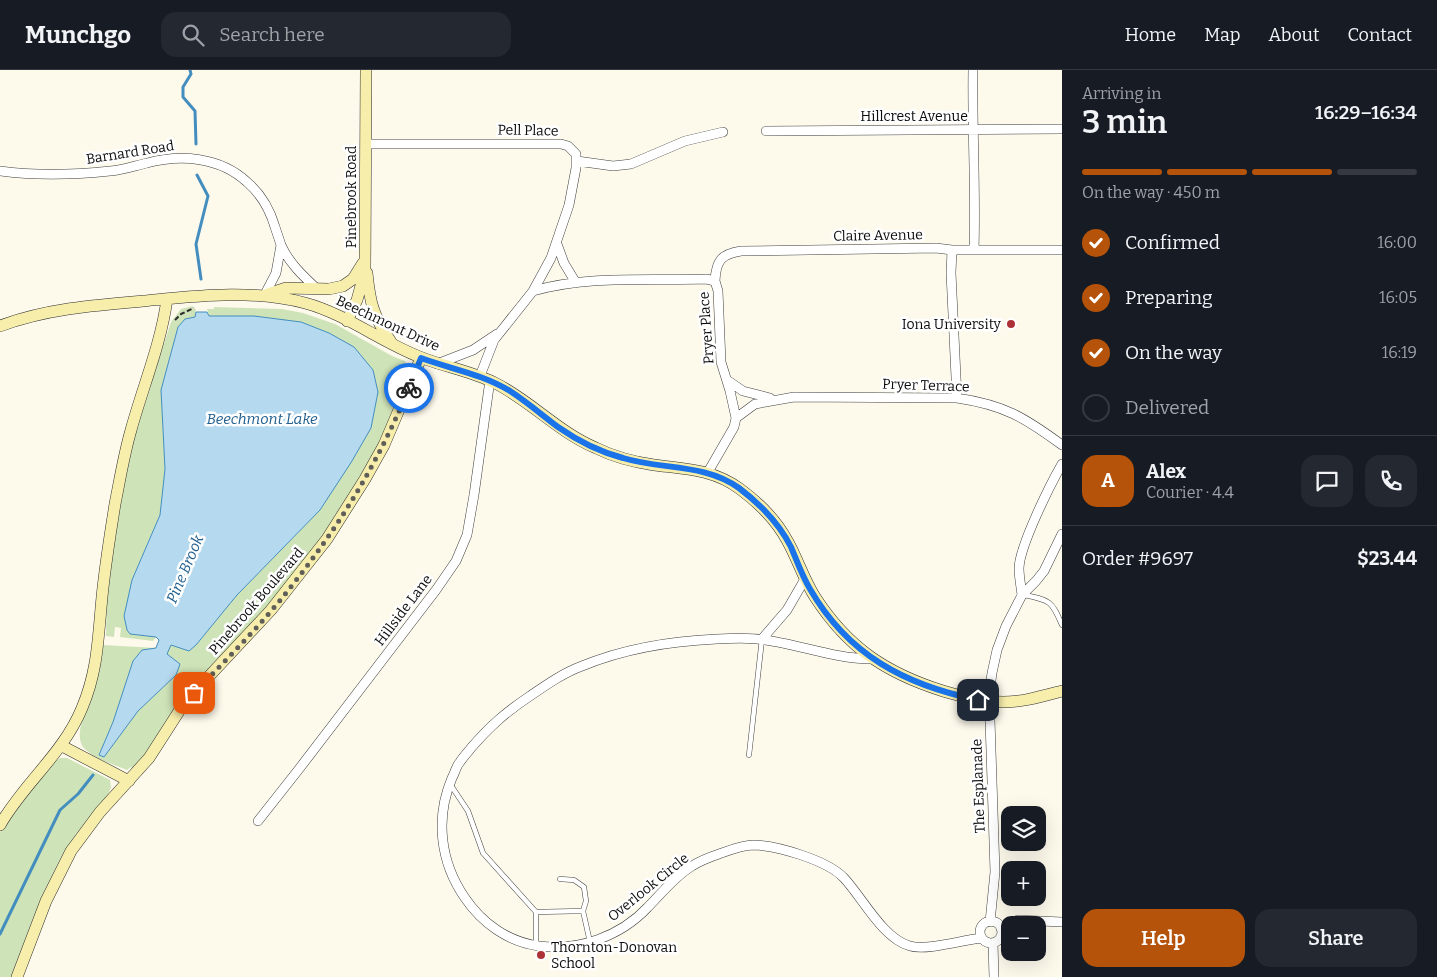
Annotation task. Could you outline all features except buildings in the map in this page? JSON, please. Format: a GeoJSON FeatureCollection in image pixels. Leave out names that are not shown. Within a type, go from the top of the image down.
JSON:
{"type":"FeatureCollection","features":[{"type":"Feature","properties":{"kind":"street","name":"Pinebrook Road"},"geometry":{"type":"LineString","coordinates":[[347,321],[362,284],[366,262],[366,70]]}},
{"type":"Feature","properties":{"kind":"street"},"geometry":{"type":"LineString","coordinates":[[973,70],[974,250]]}},
{"type":"Feature","properties":{"kind":"street","name":"Hillcrest Avenue"},"geometry":{"type":"LineString","coordinates":[[766,131],[1062,129]]}},
{"type":"Feature","properties":{"kind":"street"},"geometry":{"type":"LineString","coordinates":[[485,378],[491,348],[499,333],[533,291],[557,244],[568,209],[577,161],[613,166],[631,164],[685,141],[723,132]]}},
{"type":"Feature","properties":{"kind":"street","name":"Pell Place"},"geometry":{"type":"LineString","coordinates":[[367,144],[561,144],[573,150],[577,161]]}},
{"type":"Feature","properties":{"kind":"street","name":"Barnard Road"},"geometry":{"type":"LineString","coordinates":[[0,171],[32,175],[70,175],[122,170],[171,158],[200,159],[221,166],[237,174],[258,193],[271,216],[281,245],[298,271],[317,289]]}},
{"type":"Feature","properties":{"kind":"street"},"geometry":{"type":"LineString","coordinates":[[557,244],[564,263],[576,283]]}},
{"type":"Feature","properties":{"kind":"street","name":"Barnard Road"},"geometry":{"type":"LineString","coordinates":[[264,296],[276,273],[281,245]]}},
{"type":"Feature","properties":{"kind":"street","name":"Claire Avenue"},"geometry":{"type":"LineString","coordinates":[[715,281],[716,268],[720,260],[727,254],[741,251],[936,248],[952,250],[1062,250]]}},
{"type":"Feature","properties":{"kind":"street"},"geometry":{"type":"LineString","coordinates":[[952,250],[951,274],[957,398]]}},
{"type":"Feature","properties":{"kind":"street"},"geometry":{"type":"LineString","coordinates":[[264,296],[286,288],[335,289],[346,285],[353,279],[366,262]]}},
{"type":"Feature","properties":{"kind":"street"},"geometry":{"type":"LineString","coordinates":[[366,262],[372,307],[393,345]]}},
{"type":"Feature","properties":{"kind":"street","name":"Pryer Place"},"geometry":{"type":"LineString","coordinates":[[533,291],[576,283],[654,279],[715,281],[718,292],[721,362],[736,418]]}},
{"type":"Feature","properties":{"kind":"street","name":"Beechmont Drive"},"geometry":{"type":"LineString","coordinates":[[0,326],[27,317],[72,308],[167,299],[230,295],[264,296],[305,303],[347,321],[421,358],[485,378],[528,403],[574,437],[598,449],[632,461],[708,472],[738,488],[771,517],[786,538],[805,579],[829,617],[872,659],[891,671],[918,683],[965,698],[990,702],[1023,700],[1062,691]]}},
{"type":"Feature","properties":{"kind":"street"},"geometry":{"type":"LineString","coordinates":[[0,825],[21,792],[62,746],[78,717],[95,670],[99,646],[104,574],[117,495],[131,431],[162,334],[167,299]]}},
{"type":"Feature","properties":{"kind":"street"},"geometry":{"type":"LineString","coordinates":[[437,364],[473,350],[499,333]]}},
{"type":"Feature","properties":{"kind":"street","name":"Pinebrook Boulevard"},"geometry":{"type":"LineString","coordinates":[[17,977],[46,901],[63,864],[90,824],[150,758],[186,702],[266,617],[327,540],[384,445],[421,358]]}},
{"type":"Feature","properties":{"kind":"street","name":"Hillside Lane"},"geometry":{"type":"LineString","coordinates":[[258,821],[436,590],[456,561],[467,535],[474,495],[485,378]]}},
{"type":"Feature","properties":{"kind":"street","name":"Pryer Terrace"},"geometry":{"type":"LineString","coordinates":[[726,380],[736,388],[749,394],[777,399]]}},
{"type":"Feature","properties":{"kind":"street","name":"Pryer Terrace"},"geometry":{"type":"LineString","coordinates":[[736,418],[755,404],[794,397],[957,398],[983,402],[1015,413],[1062,445]]}},
{"type":"Feature","properties":{"kind":"street"},"geometry":{"type":"LineString","coordinates":[[708,472],[734,427],[736,418]]}},
{"type":"Feature","properties":{"kind":"street"},"geometry":{"type":"LineString","coordinates":[[1022,595],[1019,566],[1025,546],[1062,464]]}},
{"type":"Feature","properties":{"kind":"street","name":"The Esplanade"},"geometry":{"type":"LineString","coordinates":[[981,938],[980,930],[982,926],[990,922],[995,872],[990,687],[997,650],[1006,626],[1022,595],[1044,571],[1062,534]]}},
{"type":"Feature","properties":{"kind":"street"},"geometry":{"type":"LineString","coordinates":[[762,639],[787,610],[805,579]]}},
{"type":"Feature","properties":{"kind":"street","name":"Overlook Circle"},"geometry":{"type":"LineString","coordinates":[[872,659],[846,657],[762,639],[692,640],[633,648],[579,667],[550,682],[490,726],[459,762],[446,794],[441,816],[442,845],[458,888],[474,910],[491,926],[519,942],[559,947],[590,942],[615,932],[647,910],[663,890],[690,866],[735,848],[754,845],[802,855],[841,874],[889,933],[911,947],[923,948],[981,938]]}},
{"type":"Feature","properties":{"kind":"street"},"geometry":{"type":"LineString","coordinates":[[62,746],[129,781]]}},
{"type":"Feature","properties":{"kind":"street"},"geometry":{"type":"LineString","coordinates":[[1046,921],[1062,922]]}},
{"type":"Feature","properties":{"kind":"street"},"geometry":{"type":"LineString","coordinates":[[981,938],[986,942],[993,943],[1000,938],[1001,929],[998,924],[990,922]]}},
{"type":"Feature","properties":{"kind":"street"},"geometry":{"type":"LineString","coordinates":[[993,943],[994,977]]}},
{"type":"Feature","properties":{"kind":"lane"},"geometry":{"type":"LineString","coordinates":[[1022,595],[1040,598],[1048,602],[1054,607],[1062,626]]}},
{"type":"Feature","properties":{"kind":"lane"},"geometry":{"type":"LineString","coordinates":[[749,755],[762,639]]}},
{"type":"Feature","properties":{"kind":"lane"},"geometry":{"type":"LineString","coordinates":[[450,784],[468,811],[484,853],[536,912],[536,945]]}},
{"type":"Feature","properties":{"kind":"lane"},"geometry":{"type":"LineString","coordinates":[[560,879],[574,880],[584,887],[586,901],[583,911],[590,942]]}},
{"type":"Feature","properties":{"kind":"lane"},"geometry":{"type":"LineString","coordinates":[[536,912],[583,911]]}},
{"type":"Feature","properties":{"kind":"path"},"geometry":{"type":"LineString","coordinates":[[173,323],[181,314],[194,308]]}},
{"type":"Feature","properties":{"kind":"green space"},"geometry":{"type":"Polygon","coordinates":[[[193,306],[193,309],[196,309],[195,317],[185,319],[178,327],[161,390],[165,469],[160,515],[132,580],[130,634],[156,637],[153,641],[120,637],[121,628],[115,627],[114,637],[106,636],[107,589],[113,535],[133,440],[171,322],[181,309],[193,306]]]}},
{"type":"Feature","properties":{"kind":"green space"},"geometry":{"type":"Polygon","coordinates":[[[214,307],[282,309],[303,313],[335,324],[392,356],[405,361],[409,370],[384,435],[324,539],[134,769],[131,767],[127,770],[94,756],[85,749],[81,742],[81,723],[97,680],[103,645],[156,648],[113,722],[99,755],[104,757],[138,711],[176,675],[180,664],[167,654],[171,645],[189,651],[196,645],[237,595],[320,510],[371,428],[378,392],[373,370],[354,347],[329,333],[301,322],[209,316],[207,309],[214,309],[214,307]]]}},
{"type":"Feature","properties":{"kind":"green space"},"geometry":{"type":"Polygon","coordinates":[[[60,758],[67,758],[110,780],[111,787],[108,795],[76,834],[60,859],[32,921],[11,977],[0,977],[0,832],[54,762],[60,758]]]}},
{"type":"Feature","properties":{"kind":"water","name":"Beechmont Lake"},"geometry":{"type":"Polygon","coordinates":[[[196,312],[207,312],[209,316],[254,316],[301,322],[329,333],[354,347],[373,370],[378,392],[371,428],[320,510],[237,595],[196,645],[189,651],[171,645],[167,654],[180,664],[176,675],[138,711],[104,757],[99,755],[113,722],[133,661],[142,650],[156,648],[159,640],[156,637],[130,634],[127,630],[124,616],[132,580],[160,515],[165,469],[161,390],[178,327],[185,319],[195,317],[196,312]]]}},
{"type":"Feature","properties":{"kind":"waterway","name":"Pine Brook"},"geometry":{"type":"LineString","coordinates":[[190,70],[191,74],[183,87],[183,97],[195,111],[196,144]]}},
{"type":"Feature","properties":{"kind":"waterway","name":"Pine Brook"},"geometry":{"type":"LineString","coordinates":[[197,175],[208,196],[196,244],[201,279]]}},
{"type":"Feature","properties":{"kind":"waterway","name":"Pine Brook"},"geometry":{"type":"LineString","coordinates":[[0,934],[60,810],[78,794],[93,775]]}},
{"type":"Feature","properties":{"kind":"way so far"},"geometry":{"type":"LineString","coordinates":[[194,693],[237,649],[271,610],[327,540],[375,463],[409,388]]}},
{"type":"Feature","properties":{"kind":"place","name":"Iona University"},"geometry":{"type":"Point","coordinates":[1011,324]}},
{"type":"Feature","properties":{"kind":"place","name":"Thornton-Donovan School"},"geometry":{"type":"Point","coordinates":[541,955]}},
{"type":"Feature","properties":{"kind":"route"},"geometry":{"type":"LineString","coordinates":[[409,388],[421,358],[480,376],[499,385],[528,403],[574,437],[603,451],[632,461],[694,469],[715,475],[732,483],[758,504],[775,522],[786,538],[815,598],[829,617],[856,645],[872,659],[902,676],[965,698],[978,700]]}}]}
